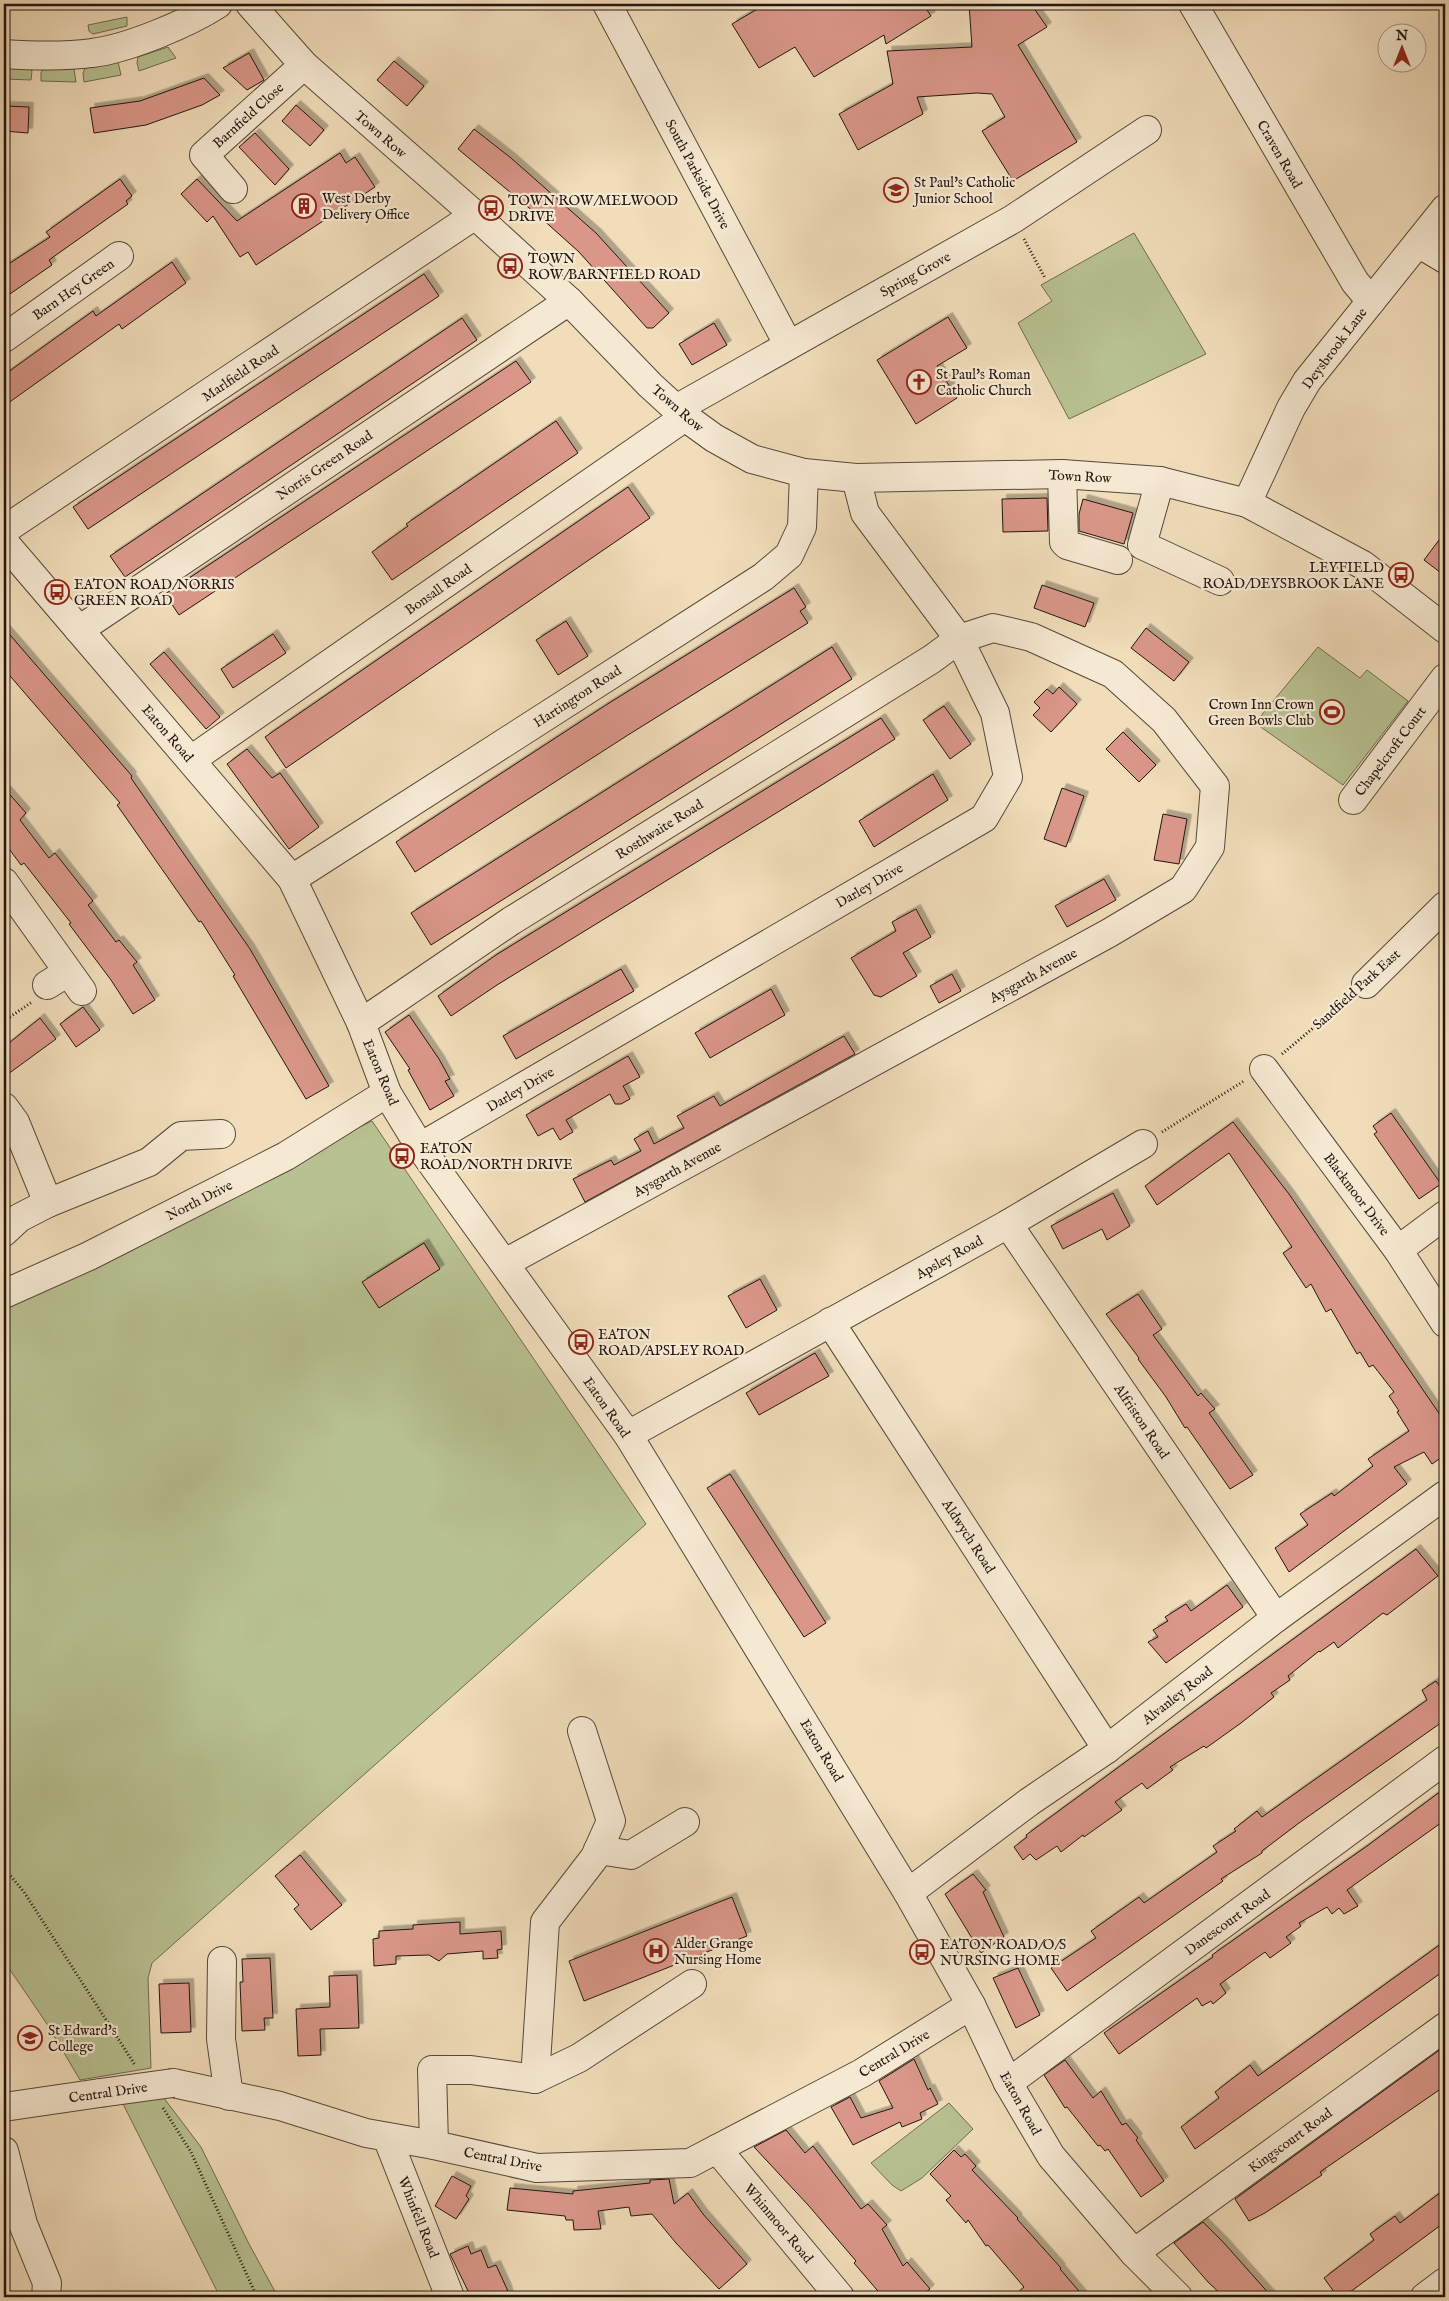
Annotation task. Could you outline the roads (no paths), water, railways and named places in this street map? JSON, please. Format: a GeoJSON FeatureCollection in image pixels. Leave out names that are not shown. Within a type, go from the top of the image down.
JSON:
{"type":"FeatureCollection","features":[{"type":"Feature","properties":{"kind":"street"},"geometry":{"type":"LineString","coordinates":[[4,54],[46,56],[94,53],[135,42],[218,4]]}},
{"type":"Feature","properties":{"kind":"street","name":"Town Row"},"geometry":{"type":"LineString","coordinates":[[250,4],[304,65],[570,301],[681,413],[714,438],[752,459],[804,473],[856,478],[1062,474],[1160,481],[1247,503],[1363,565],[1445,629]]}},
{"type":"Feature","properties":{"kind":"street","name":"South Parkside Drive"},"geometry":{"type":"LineString","coordinates":[[608,4],[788,344]]}},
{"type":"Feature","properties":{"kind":"street","name":"Craven Road"},"geometry":{"type":"LineString","coordinates":[[1193,4],[1355,282],[1371,301]]}},
{"type":"Feature","properties":{"kind":"street","name":"Barnfield Close"},"geometry":{"type":"LineString","coordinates":[[233,189],[204,156],[304,65]]}},
{"type":"Feature","properties":{"kind":"street","name":"Spring Grove"},"geometry":{"type":"LineString","coordinates":[[681,413],[788,344],[1013,219],[1147,130]]}},
{"type":"Feature","properties":{"kind":"street","name":"Deysbrook Lane"},"geometry":{"type":"LineString","coordinates":[[1247,503],[1291,408],[1307,381],[1445,209]]}},
{"type":"Feature","properties":{"kind":"street","name":"Marlfield Road"},"geometry":{"type":"LineString","coordinates":[[4,530],[475,215]]}},
{"type":"Feature","properties":{"kind":"street"},"geometry":{"type":"LineString","coordinates":[[1418,243],[1445,259]]}},
{"type":"Feature","properties":{"kind":"street","name":"Barn Hey Green"},"geometry":{"type":"LineString","coordinates":[[4,338],[119,256]]}},
{"type":"Feature","properties":{"kind":"street","name":"Norris Green Road"},"geometry":{"type":"LineString","coordinates":[[79,630],[570,301]]}},
{"type":"Feature","properties":{"kind":"street","name":"Bonsall Road"},"geometry":{"type":"LineString","coordinates":[[191,760],[681,413]]}},
{"type":"Feature","properties":{"kind":"street","name":"Hartington Road"},"geometry":{"type":"LineString","coordinates":[[292,879],[763,577],[789,555],[802,527],[804,473]]}},
{"type":"Feature","properties":{"kind":"street"},"geometry":{"type":"LineString","coordinates":[[1062,474],[1064,542],[1118,560]]}},
{"type":"Feature","properties":{"kind":"street","name":"Darley Drive"},"geometry":{"type":"LineString","coordinates":[[420,1147],[984,818],[1008,778],[995,713],[959,639],[865,513],[856,478]]}},
{"type":"Feature","properties":{"kind":"street"},"geometry":{"type":"LineString","coordinates":[[1160,481],[1142,545],[1220,582]]}},
{"type":"Feature","properties":{"kind":"street","name":"Eaton Road"},"geometry":{"type":"LineString","coordinates":[[4,542],[292,879],[361,1023],[387,1093],[420,1147],[628,1435],[908,1893],[971,2005],[1008,2083],[1051,2156],[1134,2253],[1178,2297]]}},
{"type":"Feature","properties":{"kind":"street","name":"Aysgarth Avenue"},"geometry":{"type":"LineString","coordinates":[[505,1263],[1109,933],[1183,890],[1210,847],[1215,786],[1164,720],[1113,674],[1031,637],[993,628],[959,639]]}},
{"type":"Feature","properties":{"kind":"street","name":"Rosthwaite Road"},"geometry":{"type":"LineString","coordinates":[[361,1023],[511,921],[932,659],[959,639]]}},
{"type":"Feature","properties":{"kind":"street","name":"Chapelcroft Court"},"geometry":{"type":"LineString","coordinates":[[1353,800],[1445,678]]}},
{"type":"Feature","properties":{"kind":"street"},"geometry":{"type":"LineString","coordinates":[[4,882],[65,983]]}},
{"type":"Feature","properties":{"kind":"street","name":"Sandfield Park East"},"geometry":{"type":"LineString","coordinates":[[1366,984],[1445,906]]}},
{"type":"Feature","properties":{"kind":"street","name":"Blackmoor Drive"},"geometry":{"type":"LineString","coordinates":[[1264,1069],[1398,1250],[1445,1323]]}},
{"type":"Feature","properties":{"kind":"street","name":"North Drive"},"geometry":{"type":"LineString","coordinates":[[4,1294],[89,1256],[286,1156],[387,1093]]}},
{"type":"Feature","properties":{"kind":"street"},"geometry":{"type":"LineString","coordinates":[[4,1107],[15,1122],[48,1203]]}},
{"type":"Feature","properties":{"kind":"street"},"geometry":{"type":"LineString","coordinates":[[4,1232],[18,1218],[48,1203],[149,1162],[181,1136],[221,1134]]}},
{"type":"Feature","properties":{"kind":"street","name":"Apsley Road"},"geometry":{"type":"LineString","coordinates":[[628,1435],[1008,1224],[1143,1144]]}},
{"type":"Feature","properties":{"kind":"street"},"geometry":{"type":"LineString","coordinates":[[1398,1250],[1445,1215]]}},
{"type":"Feature","properties":{"kind":"street","name":"Alfriston Road"},"geometry":{"type":"LineString","coordinates":[[1008,1224],[1276,1618]]}},
{"type":"Feature","properties":{"kind":"street","name":"Aldwych Road"},"geometry":{"type":"LineString","coordinates":[[830,1322],[1108,1749]]}},
{"type":"Feature","properties":{"kind":"street","name":"Alvanley Road"},"geometry":{"type":"LineString","coordinates":[[908,1893],[1029,1802],[1108,1749],[1276,1618],[1445,1495]]}},
{"type":"Feature","properties":{"kind":"street"},"geometry":{"type":"LineString","coordinates":[[534,2079],[545,1922],[598,1850],[611,1821],[582,1731]]}},
{"type":"Feature","properties":{"kind":"street","name":"Danescourt Road"},"geometry":{"type":"LineString","coordinates":[[1008,2083],[1445,1760]]}},
{"type":"Feature","properties":{"kind":"street"},"geometry":{"type":"LineString","coordinates":[[598,1850],[631,1855],[685,1822]]}},
{"type":"Feature","properties":{"kind":"street"},"geometry":{"type":"LineString","coordinates":[[222,1961],[221,2040],[229,2096]]}},
{"type":"Feature","properties":{"kind":"street"},"geometry":{"type":"LineString","coordinates":[[434,2145],[432,2070],[471,2070],[534,2079],[579,2058],[692,1984]]}},
{"type":"Feature","properties":{"kind":"street","name":"Central Drive"},"geometry":{"type":"LineString","coordinates":[[4,2107],[173,2083],[280,2106],[387,2137],[434,2145],[536,2168],[690,2163],[862,2073],[971,2005]]}},
{"type":"Feature","properties":{"kind":"street","name":"Kingscourt Road"},"geometry":{"type":"LineString","coordinates":[[1134,2253],[1445,2027]]}},
{"type":"Feature","properties":{"kind":"street","name":"Whinfell Road"},"geometry":{"type":"LineString","coordinates":[[387,2137],[450,2297]]}},
{"type":"Feature","properties":{"kind":"street","name":"Whinmoor Road"},"geometry":{"type":"LineString","coordinates":[[717,2149],[840,2297]]}},
{"type":"Feature","properties":{"kind":"street"},"geometry":{"type":"LineString","coordinates":[[4,2151],[23,2224],[47,2283],[46,2297]]}},
{"type":"Feature","properties":{"kind":"street"},"geometry":{"type":"LineString","coordinates":[[1425,2297],[1445,2282]]}},
{"type":"Feature","properties":{"kind":"place","name":"St Paul's Catholic Junior School"},"geometry":{"type":"Point","coordinates":[896,190]}},
{"type":"Feature","properties":{"kind":"place","name":"West Derby Delivery Office"},"geometry":{"type":"Point","coordinates":[304,206]}},
{"type":"Feature","properties":{"kind":"place","name":"TOWN ROW/MELWOOD DRIVE"},"geometry":{"type":"Point","coordinates":[491,208]}},
{"type":"Feature","properties":{"kind":"place","name":"TOWN ROW/BARNFIELD ROAD"},"geometry":{"type":"Point","coordinates":[510,266]}},
{"type":"Feature","properties":{"kind":"place","name":"St Paul's Roman Catholic Church"},"geometry":{"type":"Point","coordinates":[919,382]}},
{"type":"Feature","properties":{"kind":"place","name":"LEYFIELD ROAD/DEYSBROOK LANE"},"geometry":{"type":"Point","coordinates":[1401,575]}},
{"type":"Feature","properties":{"kind":"place","name":"EATON ROAD/NORRIS GREEN ROAD"},"geometry":{"type":"Point","coordinates":[57,592]}},
{"type":"Feature","properties":{"kind":"place","name":"Crown Inn Crown Green Bowls Club"},"geometry":{"type":"Point","coordinates":[1332,712]}},
{"type":"Feature","properties":{"kind":"place","name":"EATON ROAD/NORTH DRIVE"},"geometry":{"type":"Point","coordinates":[402,1156]}},
{"type":"Feature","properties":{"kind":"place","name":"EATON ROAD/APSLEY ROAD"},"geometry":{"type":"Point","coordinates":[581,1342]}},
{"type":"Feature","properties":{"kind":"place","name":"Alder Grange Nursing Home"},"geometry":{"type":"Point","coordinates":[656,1951]}},
{"type":"Feature","properties":{"kind":"place","name":"EATON ROAD/O/S NURSING HOME"},"geometry":{"type":"Point","coordinates":[922,1952]}},
{"type":"Feature","properties":{"kind":"place","name":"St Edward's College"},"geometry":{"type":"Point","coordinates":[30,2038]}}]}
